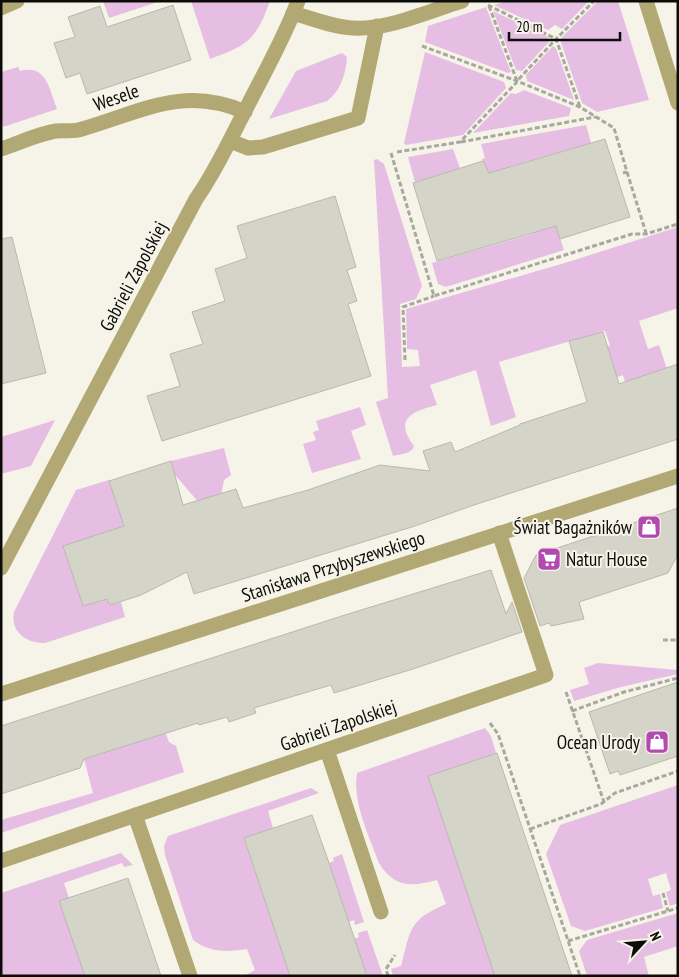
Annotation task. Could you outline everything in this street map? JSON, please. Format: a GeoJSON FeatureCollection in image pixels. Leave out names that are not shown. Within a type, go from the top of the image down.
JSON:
{"type":"FeatureCollection","features":[{"type":"Feature","properties":{"kind":"street"},"geometry":{"type":"LineString","coordinates":[[1,8],[17,1]]}},
{"type":"Feature","properties":{"kind":"street"},"geometry":{"type":"LineString","coordinates":[[295,7],[344,28],[363,28],[377,26],[462,1]]}},
{"type":"Feature","properties":{"kind":"street"},"geometry":{"type":"LineString","coordinates":[[646,1],[678,103]]}},
{"type":"Feature","properties":{"kind":"street","name":"Gabrieli Zapolskiej"},"geometry":{"type":"LineString","coordinates":[[1,568],[196,199],[230,141],[280,43],[295,7]]}},
{"type":"Feature","properties":{"kind":"street"},"geometry":{"type":"LineString","coordinates":[[230,141],[248,148],[263,147],[358,118],[377,26]]}},
{"type":"Feature","properties":{"kind":"street","name":"Wesele"},"geometry":{"type":"LineString","coordinates":[[1,149],[54,132],[82,130],[167,102],[188,100],[221,103],[244,112]]}},
{"type":"Feature","properties":{"kind":"street","name":"Stanisława Przybyszewskiego"},"geometry":{"type":"LineString","coordinates":[[1,694],[678,476]]}},
{"type":"Feature","properties":{"kind":"street","name":"Gabrieli Zapolskiej"},"geometry":{"type":"LineString","coordinates":[[1,861],[546,675],[499,533]]}},
{"type":"Feature","properties":{"kind":"street"},"geometry":{"type":"LineString","coordinates":[[327,750],[380,912]]}},
{"type":"Feature","properties":{"kind":"street"},"geometry":{"type":"LineString","coordinates":[[135,815],[190,976]]}},
{"type":"Feature","properties":{"kind":"path"},"geometry":{"type":"LineString","coordinates":[[460,142],[594,1]]}},
{"type":"Feature","properties":{"kind":"path"},"geometry":{"type":"LineString","coordinates":[[517,81],[488,5],[556,39],[580,108]]}},
{"type":"Feature","properties":{"kind":"path"},"geometry":{"type":"LineString","coordinates":[[422,46],[517,81],[580,108],[614,128],[646,234]]}},
{"type":"Feature","properties":{"kind":"path"},"geometry":{"type":"LineString","coordinates":[[397,152],[595,117]]}},
{"type":"Feature","properties":{"kind":"path"},"geometry":{"type":"LineString","coordinates":[[391,153],[434,296]]}},
{"type":"Feature","properties":{"kind":"path"},"geometry":{"type":"LineString","coordinates":[[623,173],[627,172]]}},
{"type":"Feature","properties":{"kind":"path"},"geometry":{"type":"LineString","coordinates":[[405,360],[403,307],[632,234],[646,234],[678,224]]}},
{"type":"Feature","properties":{"kind":"path"},"geometry":{"type":"LineString","coordinates":[[663,640],[678,640]]}},
{"type":"Feature","properties":{"kind":"path"},"geometry":{"type":"LineString","coordinates":[[572,711],[624,692],[678,678]]}},
{"type":"Feature","properties":{"kind":"path"},"geometry":{"type":"LineString","coordinates":[[563,684],[604,802]]}},
{"type":"Feature","properties":{"kind":"path"},"geometry":{"type":"LineString","coordinates":[[487,722],[493,726],[498,734],[580,976]]}},
{"type":"Feature","properties":{"kind":"path"},"geometry":{"type":"LineString","coordinates":[[530,829],[604,802],[615,793],[678,771]]}},
{"type":"Feature","properties":{"kind":"path"},"geometry":{"type":"LineString","coordinates":[[663,893],[668,911]]}},
{"type":"Feature","properties":{"kind":"path"},"geometry":{"type":"LineString","coordinates":[[568,941],[678,908]]}},
{"type":"Feature","properties":{"kind":"path"},"geometry":{"type":"LineString","coordinates":[[388,976],[386,969],[395,955]]}},
{"type":"Feature","properties":{"kind":"shaded area"},"geometry":{"type":"Polygon","coordinates":[[[103,1],[161,1],[109,18],[103,1]]]}},
{"type":"Feature","properties":{"kind":"shaded area"},"geometry":{"type":"Polygon","coordinates":[[[191,1],[270,1],[260,25],[249,39],[233,50],[210,59],[191,1]]]}},
{"type":"Feature","properties":{"kind":"shaded area"},"geometry":{"type":"Polygon","coordinates":[[[507,1],[589,1],[562,29],[555,25],[548,30],[494,5],[507,1]]]}},
{"type":"Feature","properties":{"kind":"shaded area"},"geometry":{"type":"Polygon","coordinates":[[[598,1],[618,1],[649,100],[597,112],[582,103],[560,40],[598,1]]]}},
{"type":"Feature","properties":{"kind":"shaded area"},"geometry":{"type":"Polygon","coordinates":[[[486,7],[511,72],[508,73],[425,42],[428,26],[486,7]]]}},
{"type":"Feature","properties":{"kind":"shaded area"},"geometry":{"type":"Polygon","coordinates":[[[493,11],[548,37],[549,42],[522,71],[516,70],[493,11]]]}},
{"type":"Feature","properties":{"kind":"shaded area"},"geometry":{"type":"Polygon","coordinates":[[[553,46],[556,48],[574,100],[527,81],[526,75],[553,46]]]}},
{"type":"Feature","properties":{"kind":"shaded area"},"geometry":{"type":"Polygon","coordinates":[[[425,52],[504,82],[506,88],[463,135],[406,145],[404,143],[425,52]]]}},
{"type":"Feature","properties":{"kind":"shaded area"},"geometry":{"type":"Polygon","coordinates":[[[342,53],[347,57],[345,69],[342,81],[332,97],[327,101],[269,119],[296,71],[342,53]]]}},
{"type":"Feature","properties":{"kind":"shaded area"},"geometry":{"type":"Polygon","coordinates":[[[18,67],[20,71],[36,71],[46,80],[57,109],[3,127],[1,118],[1,72],[18,67]]]}},
{"type":"Feature","properties":{"kind":"shaded area"},"geometry":{"type":"Polygon","coordinates":[[[524,90],[571,108],[569,116],[473,133],[511,93],[516,94],[524,90]]]}},
{"type":"Feature","properties":{"kind":"shaded area"},"geometry":{"type":"Polygon","coordinates":[[[586,125],[591,143],[511,166],[512,173],[488,180],[482,159],[485,158],[481,144],[586,125]]]}},
{"type":"Feature","properties":{"kind":"shaded area"},"geometry":{"type":"Polygon","coordinates":[[[453,149],[460,168],[415,182],[408,157],[453,149]]]}},
{"type":"Feature","properties":{"kind":"shaded area"},"geometry":{"type":"Polygon","coordinates":[[[377,159],[384,164],[422,286],[416,299],[400,304],[402,367],[420,366],[418,350],[407,349],[406,309],[568,262],[678,227],[678,308],[639,321],[648,349],[659,345],[669,375],[625,382],[623,375],[607,381],[599,355],[610,345],[605,331],[499,362],[516,417],[491,426],[476,370],[430,385],[437,405],[420,410],[409,418],[405,429],[414,446],[413,449],[409,452],[393,456],[376,402],[388,398],[374,160],[377,159]]]}},
{"type":"Feature","properties":{"kind":"shaded area"},"geometry":{"type":"Polygon","coordinates":[[[554,220],[564,250],[446,287],[438,284],[432,263],[532,234],[554,220]]]}},
{"type":"Feature","properties":{"kind":"shaded area"},"geometry":{"type":"Polygon","coordinates":[[[360,407],[366,425],[351,431],[361,459],[312,473],[303,444],[316,440],[313,432],[319,430],[316,421],[360,407]]]}},
{"type":"Feature","properties":{"kind":"shaded area"},"geometry":{"type":"Polygon","coordinates":[[[55,420],[31,466],[1,474],[1,437],[55,420]]]}},
{"type":"Feature","properties":{"kind":"shaded area"},"geometry":{"type":"Polygon","coordinates":[[[224,448],[231,475],[224,480],[220,501],[201,505],[175,475],[171,461],[224,448]]]}},
{"type":"Feature","properties":{"kind":"shaded area"},"geometry":{"type":"Polygon","coordinates":[[[109,480],[119,510],[129,525],[63,547],[83,606],[107,599],[110,605],[121,602],[125,617],[45,643],[26,639],[17,631],[13,619],[14,612],[76,490],[109,480]]]}},
{"type":"Feature","properties":{"kind":"shaded area"},"geometry":{"type":"Polygon","coordinates":[[[598,663],[678,670],[678,674],[621,687],[574,701],[570,690],[589,684],[584,668],[598,663]]]}},
{"type":"Feature","properties":{"kind":"shaded area"},"geometry":{"type":"Polygon","coordinates":[[[485,728],[491,736],[496,753],[428,776],[495,976],[393,976],[391,969],[401,966],[413,927],[425,915],[446,904],[437,880],[420,884],[404,884],[391,877],[379,863],[359,807],[356,784],[357,773],[485,728]]]}},
{"type":"Feature","properties":{"kind":"shaded area"},"geometry":{"type":"Polygon","coordinates":[[[166,734],[169,742],[176,746],[184,772],[1,833],[1,820],[93,793],[84,759],[166,734]]]}},
{"type":"Feature","properties":{"kind":"shaded area"},"geometry":{"type":"Polygon","coordinates":[[[678,785],[678,903],[670,906],[666,892],[671,890],[666,873],[648,879],[653,896],[660,894],[663,908],[585,931],[571,926],[546,854],[560,825],[678,785]]]}},
{"type":"Feature","properties":{"kind":"shaded area"},"geometry":{"type":"Polygon","coordinates":[[[311,788],[319,793],[268,811],[273,828],[244,839],[290,976],[244,976],[255,970],[247,949],[233,951],[212,949],[193,940],[165,855],[164,846],[168,836],[311,788]]]}},
{"type":"Feature","properties":{"kind":"shaded area"},"geometry":{"type":"Polygon","coordinates":[[[121,853],[133,865],[124,867],[122,863],[64,883],[69,898],[60,902],[85,976],[1,976],[1,893],[121,853]]]}},
{"type":"Feature","properties":{"kind":"shaded area"},"geometry":{"type":"Polygon","coordinates":[[[342,854],[364,922],[355,925],[354,920],[349,922],[329,863],[334,861],[333,858],[342,854]]]}},
{"type":"Feature","properties":{"kind":"shaded area"},"geometry":{"type":"Polygon","coordinates":[[[678,913],[678,946],[644,957],[649,976],[587,976],[579,951],[587,940],[678,913]]]}},
{"type":"Feature","properties":{"kind":"shaded area"},"geometry":{"type":"Polygon","coordinates":[[[367,930],[383,976],[367,976],[354,939],[359,937],[358,933],[367,930]]]}},
{"type":"Feature","properties":{"kind":"building"},"geometry":{"type":"Polygon","coordinates":[[[173,5],[191,60],[87,94],[80,73],[66,78],[54,43],[75,37],[68,17],[100,6],[107,27],[173,5]]]}},
{"type":"Feature","properties":{"kind":"building"},"geometry":{"type":"Polygon","coordinates":[[[605,139],[630,217],[560,239],[556,226],[437,261],[413,183],[483,161],[489,173],[605,139]]]}},
{"type":"Feature","properties":{"kind":"building"},"geometry":{"type":"Polygon","coordinates":[[[335,196],[356,267],[347,270],[357,301],[348,304],[371,376],[162,441],[147,396],[180,386],[170,354],[203,344],[192,312],[225,301],[215,269],[247,258],[237,226],[335,196]]]}},
{"type":"Feature","properties":{"kind":"building"},"geometry":{"type":"Polygon","coordinates":[[[12,237],[46,373],[1,384],[1,239],[12,237]]]}},
{"type":"Feature","properties":{"kind":"building"},"geometry":{"type":"Polygon","coordinates":[[[603,332],[619,384],[678,364],[678,439],[415,526],[194,594],[187,572],[141,595],[110,605],[107,599],[83,606],[63,546],[124,526],[109,481],[171,461],[183,505],[236,489],[243,508],[308,490],[380,465],[430,471],[423,451],[451,442],[455,452],[520,424],[587,402],[569,341],[603,332]]]}},
{"type":"Feature","properties":{"kind":"building"},"geometry":{"type":"Polygon","coordinates":[[[678,508],[678,554],[668,573],[579,602],[584,619],[551,626],[549,623],[540,626],[524,578],[536,555],[678,508]]]}},
{"type":"Feature","properties":{"kind":"building"},"geometry":{"type":"Polygon","coordinates":[[[491,570],[506,614],[512,602],[522,632],[413,669],[334,693],[331,685],[254,708],[256,713],[229,722],[227,717],[199,725],[198,723],[84,759],[80,768],[1,794],[1,726],[491,570]]]}},
{"type":"Feature","properties":{"kind":"building"},"geometry":{"type":"Polygon","coordinates":[[[678,682],[678,756],[620,775],[618,771],[610,774],[589,712],[678,682]]]}},
{"type":"Feature","properties":{"kind":"building"},"geometry":{"type":"Polygon","coordinates":[[[497,753],[572,976],[495,976],[428,776],[497,753]]]}},
{"type":"Feature","properties":{"kind":"building"},"geometry":{"type":"Polygon","coordinates":[[[312,815],[367,976],[290,976],[244,838],[312,815]]]}},
{"type":"Feature","properties":{"kind":"building"},"geometry":{"type":"Polygon","coordinates":[[[128,878],[161,976],[85,976],[59,901],[128,878]]]}},
{"type":"Feature","properties":{"kind":"place","name":"Świat Bagażników"},"geometry":{"type":"Point","coordinates":[649,527]}},
{"type":"Feature","properties":{"kind":"place","name":"Natur House"},"geometry":{"type":"Point","coordinates":[549,559]}},
{"type":"Feature","properties":{"kind":"place","name":"Ocean Urody"},"geometry":{"type":"Point","coordinates":[657,742]}}]}
